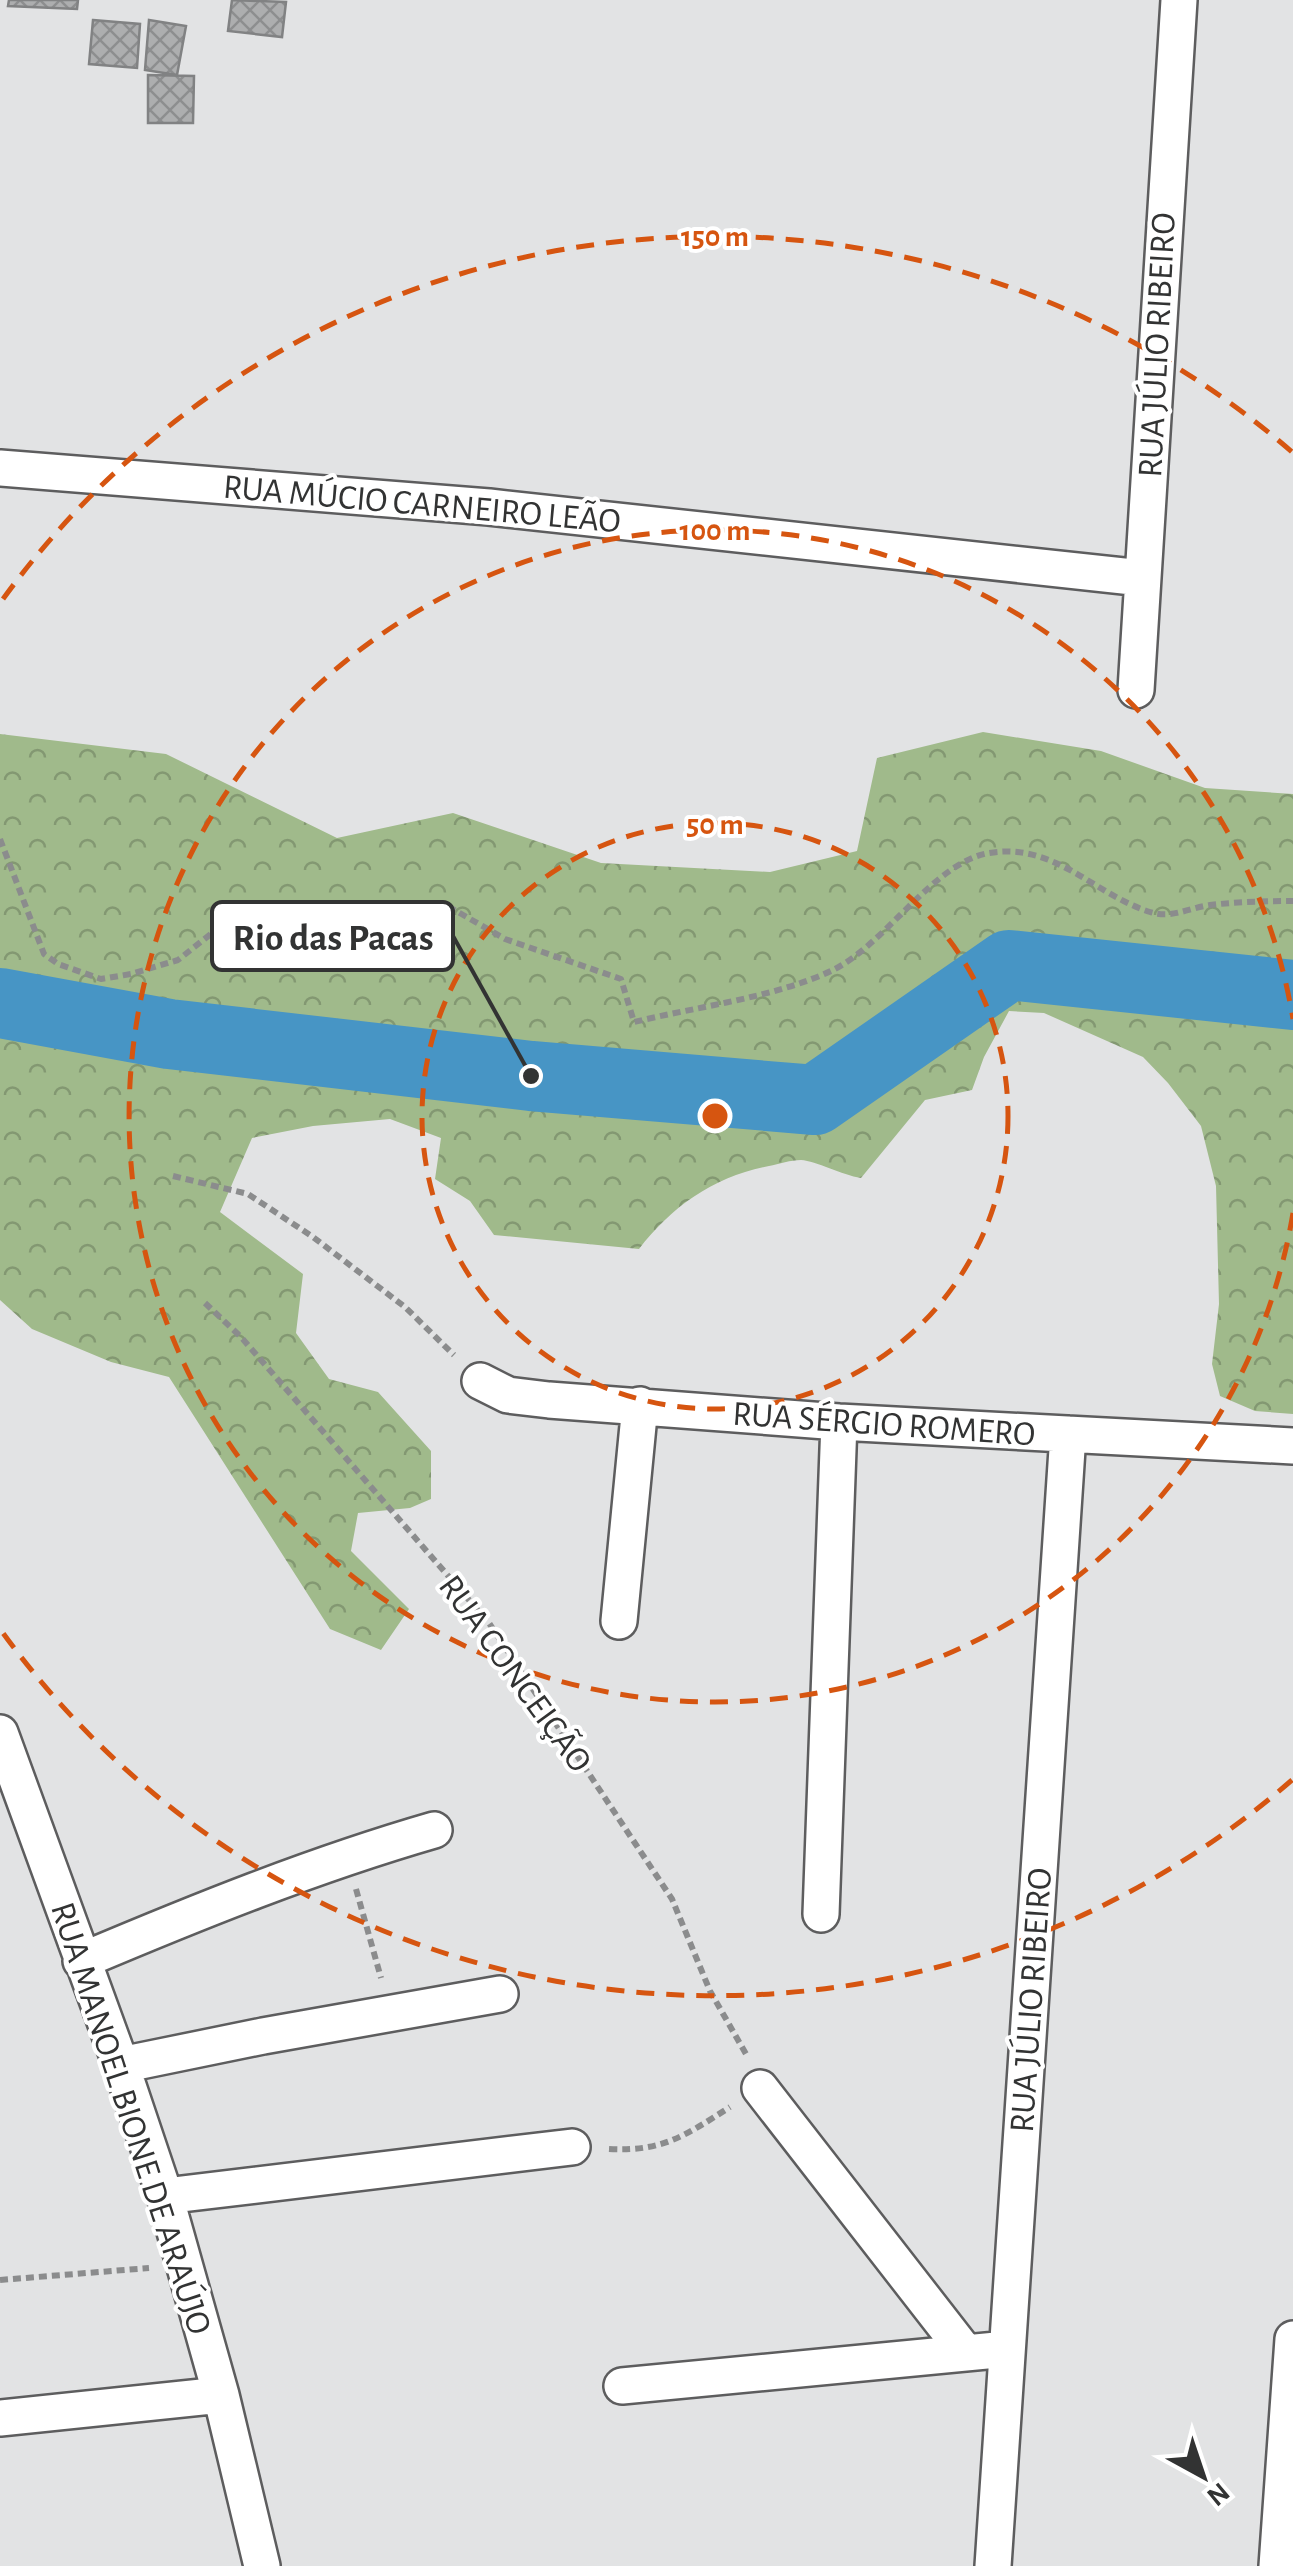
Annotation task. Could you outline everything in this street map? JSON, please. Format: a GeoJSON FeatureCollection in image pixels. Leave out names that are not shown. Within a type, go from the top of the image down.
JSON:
{"type":"FeatureCollection","features":[{"type":"Feature","properties":{"kind":"street","name":"RUA JÚLIO RIBEIRO"},"geometry":{"type":"LineString","coordinates":[[1136,690],[1180,0]]}},
{"type":"Feature","properties":{"kind":"street","name":"RUA MÚCIO CARNEIRO LEÃO"},"geometry":{"type":"LineString","coordinates":[[0,468],[528,511],[1142,578]]}},
{"type":"Feature","properties":{"kind":"street","name":"RUA SÉRGIO ROMERO"},"geometry":{"type":"LineString","coordinates":[[480,1381],[508,1395],[839,1422],[1293,1446]]}},
{"type":"Feature","properties":{"kind":"street"},"geometry":{"type":"LineString","coordinates":[[620,1621],[640,1405]]}},
{"type":"Feature","properties":{"kind":"street"},"geometry":{"type":"LineString","coordinates":[[821,1914],[839,1422]]}},
{"type":"Feature","properties":{"kind":"street","name":"RUA JÚLIO RIBEIRO"},"geometry":{"type":"LineString","coordinates":[[993,2566],[1068,1434]]}},
{"type":"Feature","properties":{"kind":"street","name":"RUA MANOEL BIONE DE ARAÚJO"},"geometry":{"type":"LineString","coordinates":[[0,1733],[165,2196],[221,2395],[262,2566]]}},
{"type":"Feature","properties":{"kind":"street"},"geometry":{"type":"LineString","coordinates":[[81,1961],[347,1855],[434,1830]]}},
{"type":"Feature","properties":{"kind":"street"},"geometry":{"type":"LineString","coordinates":[[121,2065],[500,1994]]}},
{"type":"Feature","properties":{"kind":"street"},"geometry":{"type":"LineString","coordinates":[[760,2088],[966,2353]]}},
{"type":"Feature","properties":{"kind":"street"},"geometry":{"type":"LineString","coordinates":[[165,2196],[572,2147]]}},
{"type":"Feature","properties":{"kind":"street"},"geometry":{"type":"LineString","coordinates":[[1276,2566],[1293,2339]]}},
{"type":"Feature","properties":{"kind":"street"},"geometry":{"type":"LineString","coordinates":[[622,2386],[1007,2350]]}},
{"type":"Feature","properties":{"kind":"street"},"geometry":{"type":"LineString","coordinates":[[0,2418],[221,2395]]}},
{"type":"Feature","properties":{"kind":"path"},"geometry":{"type":"LineString","coordinates":[[0,839],[44,954],[58,964],[101,979],[178,960],[246,906],[274,935],[298,945],[317,944],[442,907],[452,908],[505,939],[621,979],[634,1022],[794,984],[834,970],[864,951],[931,886],[961,864],[987,853],[1043,856],[1150,912],[1176,915],[1204,906],[1293,901]]}},
{"type":"Feature","properties":{"kind":"path"},"geometry":{"type":"LineString","coordinates":[[173,1176],[248,1194],[313,1237],[405,1307],[480,1381]]}},
{"type":"Feature","properties":{"kind":"path","name":"RUA CONCEIÇÃO"},"geometry":{"type":"LineString","coordinates":[[205,1304],[241,1337],[489,1624],[672,1900],[710,1991],[740,2039],[760,2088]]}},
{"type":"Feature","properties":{"kind":"path"},"geometry":{"type":"LineString","coordinates":[[347,1855],[391,2013]]}},
{"type":"Feature","properties":{"kind":"path"},"geometry":{"type":"LineString","coordinates":[[572,2147],[634,2151],[664,2146],[760,2088]]}},
{"type":"Feature","properties":{"kind":"path"},"geometry":{"type":"LineString","coordinates":[[0,2280],[186,2265]]}},
{"type":"Feature","properties":{"kind":"green space"},"geometry":{"type":"Polygon","coordinates":[[[983,732],[1101,751],[1205,788],[1293,794],[1293,1414],[1255,1411],[1220,1396],[1212,1364],[1219,1304],[1216,1186],[1201,1126],[1143,1057],[1044,1013],[1009,1011],[984,1057],[972,1090],[925,1100],[861,1178],[801,1160],[749,1171],[713,1185],[680,1206],[639,1249],[494,1235],[470,1201],[435,1179],[441,1138],[390,1119],[313,1126],[252,1138],[220,1212],[303,1274],[296,1333],[329,1379],[378,1392],[431,1451],[431,1499],[410,1508],[358,1513],[351,1551],[409,1609],[381,1650],[330,1629],[169,1377],[111,1362],[32,1329],[0,1300],[0,734],[166,754],[337,838],[453,813],[601,863],[770,872],[857,851],[877,758],[983,732]]]}},
{"type":"Feature","properties":{"kind":"building"},"geometry":{"type":"Polygon","coordinates":[[[9,0],[78,0],[77,9],[8,6],[9,0]]]}},
{"type":"Feature","properties":{"kind":"building"},"geometry":{"type":"Polygon","coordinates":[[[232,0],[286,2],[282,37],[228,31],[232,0]]]}},
{"type":"Feature","properties":{"kind":"building"},"geometry":{"type":"Polygon","coordinates":[[[93,20],[140,24],[137,68],[89,64],[93,20]]]}},
{"type":"Feature","properties":{"kind":"building"},"geometry":{"type":"Polygon","coordinates":[[[149,20],[186,26],[177,75],[145,70],[149,20]]]}},
{"type":"Feature","properties":{"kind":"building"},"geometry":{"type":"Polygon","coordinates":[[[148,75],[194,76],[193,123],[148,123],[148,75]]]}},
{"type":"Feature","properties":{"kind":"waterway"},"geometry":{"type":"LineString","coordinates":[[0,1003],[169,1034],[531,1076],[815,1100],[1009,965],[1293,995]]}},
{"type":"Feature","properties":{"kind":"place","name":"Rio das Pacas"},"geometry":{"type":"Point","coordinates":[531,1076]}}]}
